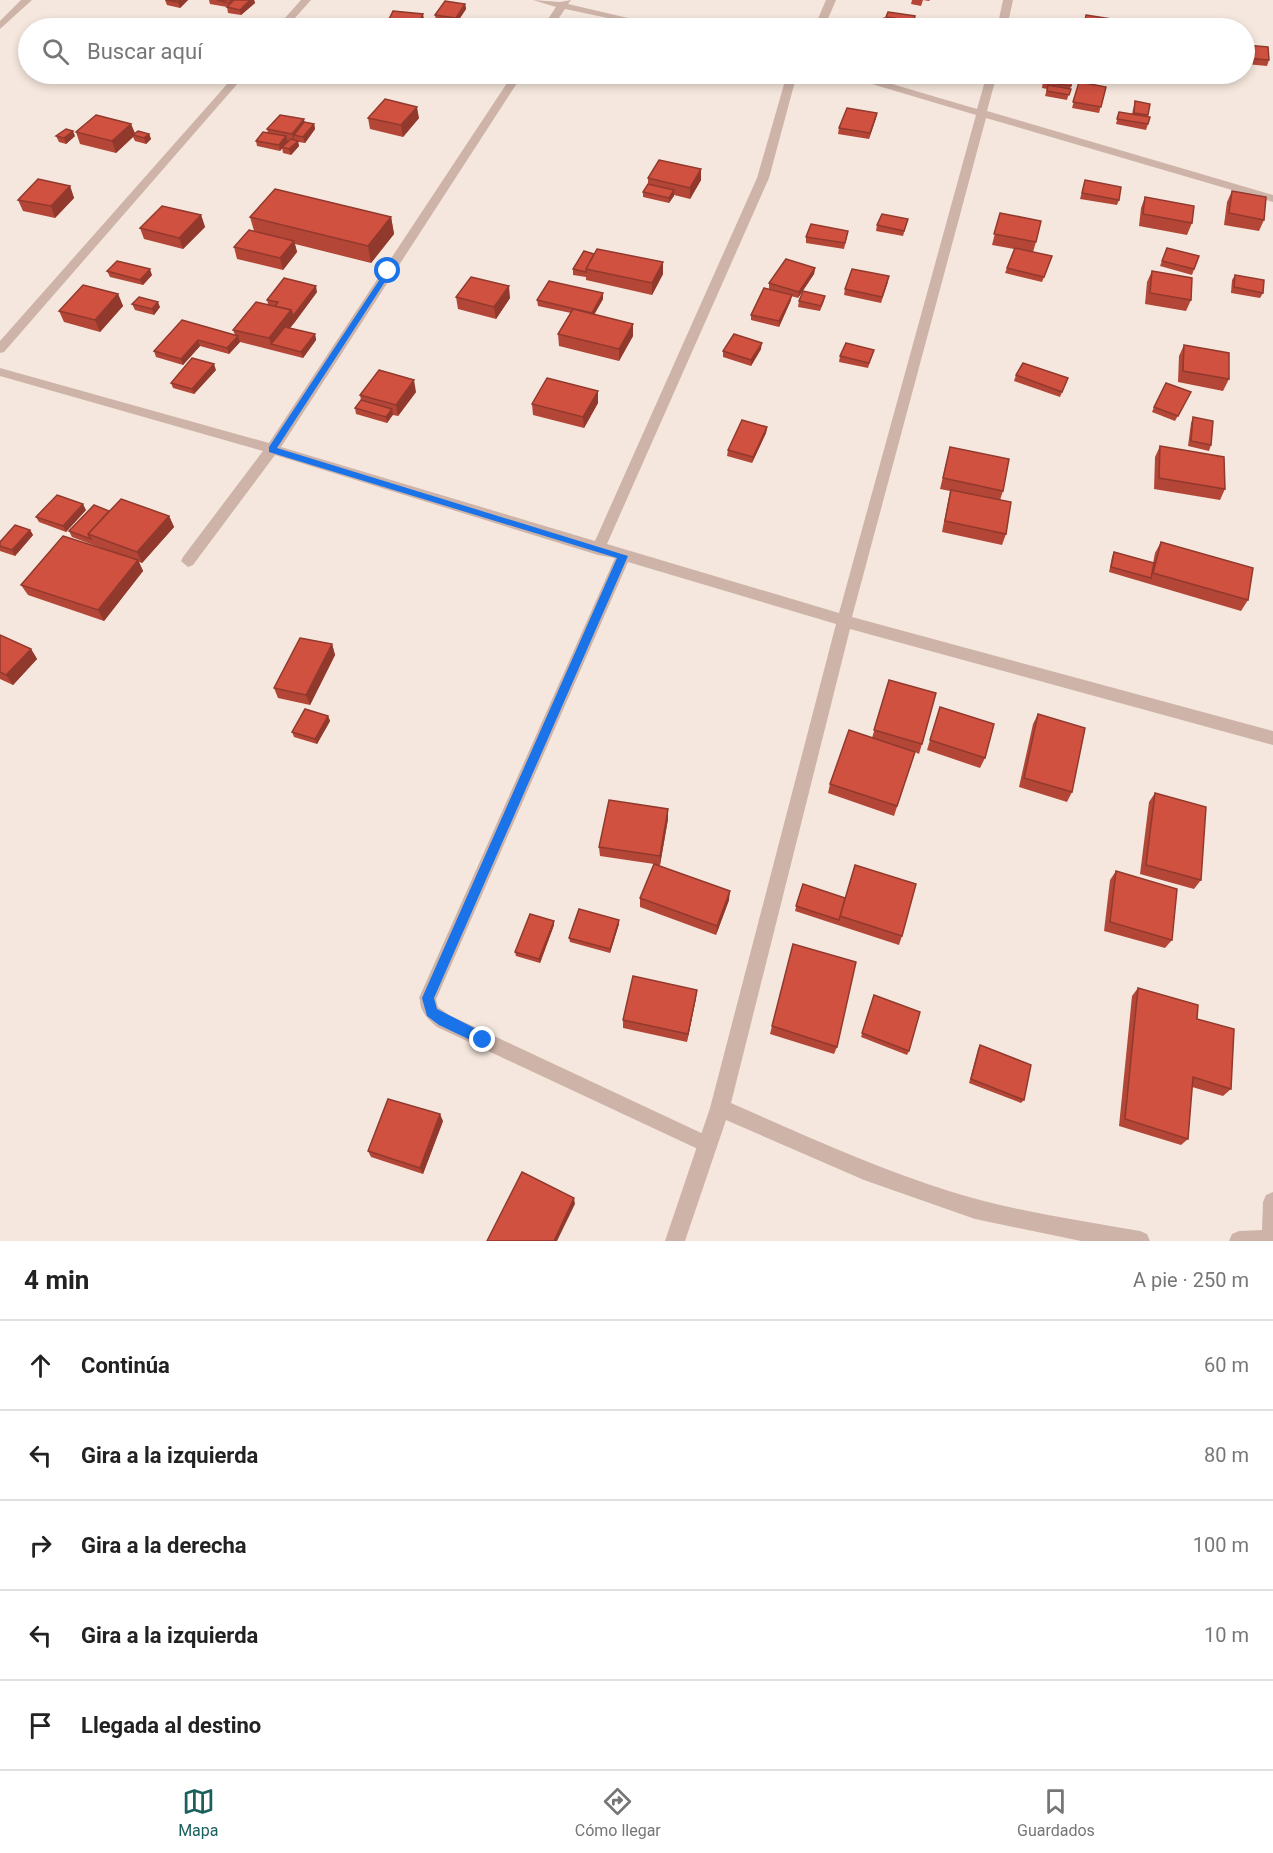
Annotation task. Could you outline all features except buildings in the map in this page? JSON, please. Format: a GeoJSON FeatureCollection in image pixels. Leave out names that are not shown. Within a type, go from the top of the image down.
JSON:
{"type":"FeatureCollection","features":[{"type":"Feature","properties":{"kind":"street"},"geometry":{"type":"LineString","coordinates":[[0,26],[27,0]]}},
{"type":"Feature","properties":{"kind":"street"},"geometry":{"type":"LineString","coordinates":[[290,18],[306,0]]}},
{"type":"Feature","properties":{"kind":"street"},"geometry":{"type":"LineString","coordinates":[[538,0],[564,2],[627,18]]}},
{"type":"Feature","properties":{"kind":"street"},"geometry":{"type":"LineString","coordinates":[[823,18],[831,0]]}},
{"type":"Feature","properties":{"kind":"street"},"geometry":{"type":"LineString","coordinates":[[1004,18],[1008,0]]}},
{"type":"Feature","properties":{"kind":"street"},"geometry":{"type":"LineString","coordinates":[[554,18],[564,2]]}},
{"type":"Feature","properties":{"kind":"street"},"geometry":{"type":"LineString","coordinates":[[0,349],[232,84]]}},
{"type":"Feature","properties":{"kind":"street"},"geometry":{"type":"LineString","coordinates":[[188,561],[272,449],[511,84]]}},
{"type":"Feature","properties":{"kind":"street"},"geometry":{"type":"LineString","coordinates":[[598,549],[763,178],[789,84]]}},
{"type":"Feature","properties":{"kind":"street"},"geometry":{"type":"LineString","coordinates":[[882,84],[1273,199]]}},
{"type":"Feature","properties":{"kind":"street"},"geometry":{"type":"LineString","coordinates":[[675,1241],[720,1108],[844,621],[990,84]]}},
{"type":"Feature","properties":{"kind":"street"},"geometry":{"type":"LineString","coordinates":[[0,372],[272,449],[598,549],[844,621],[1273,738]]}},
{"type":"Feature","properties":{"kind":"street"},"geometry":{"type":"LineString","coordinates":[[428,998],[623,556]]}},
{"type":"Feature","properties":{"kind":"street"},"geometry":{"type":"LineString","coordinates":[[720,1108],[832,1156],[953,1202],[1055,1226],[1140,1241]]}},
{"type":"Feature","properties":{"kind":"street"},"geometry":{"type":"LineString","coordinates":[[1239,1241],[1272,1240],[1273,1202]]}},
{"type":"Feature","properties":{"kind":"lane"},"geometry":{"type":"LineString","coordinates":[[428,998],[431,1012],[443,1021],[706,1144]]}},
{"type":"Feature","properties":{"kind":"route"},"geometry":{"type":"LineString","coordinates":[[388,271],[272,449],[623,556],[428,998],[431,1012],[443,1021],[483,1040]]}}]}
